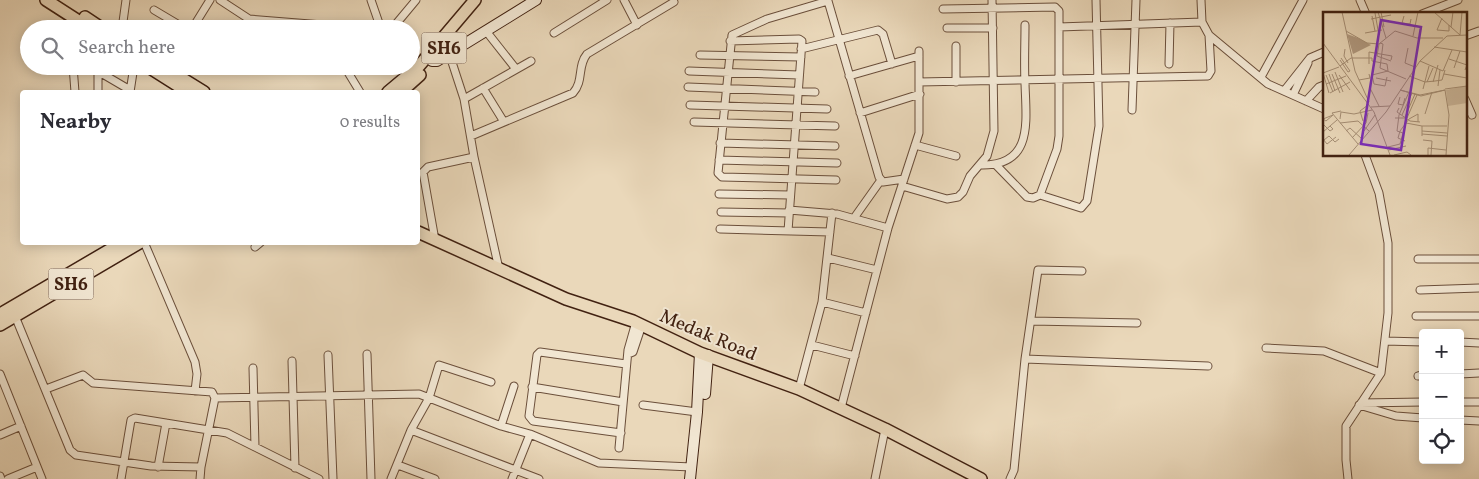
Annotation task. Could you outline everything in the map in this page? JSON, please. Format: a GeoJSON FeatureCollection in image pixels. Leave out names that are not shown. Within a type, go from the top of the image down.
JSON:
{"type":"FeatureCollection","features":[{"type":"Feature","properties":{"kind":"main road"},"geometry":{"type":"LineString","coordinates":[[46,0],[77,20]]}},
{"type":"Feature","properties":{"kind":"main road"},"geometry":{"type":"LineString","coordinates":[[58,0],[89,20]]}},
{"type":"Feature","properties":{"kind":"main road","name":"SH6"},"geometry":{"type":"LineString","coordinates":[[420,73],[485,0]]}},
{"type":"Feature","properties":{"kind":"main road","name":"SH6"},"geometry":{"type":"LineString","coordinates":[[420,57],[470,2]]}},
{"type":"Feature","properties":{"kind":"main road"},"geometry":{"type":"LineString","coordinates":[[160,75],[182,90]]}},
{"type":"Feature","properties":{"kind":"main road"},"geometry":{"type":"LineString","coordinates":[[178,75],[201,90]]}},
{"type":"Feature","properties":{"kind":"main road","name":"SH6"},"geometry":{"type":"LineString","coordinates":[[390,90],[403,75]]}},
{"type":"Feature","properties":{"kind":"main road","name":"SH6"},"geometry":{"type":"LineString","coordinates":[[403,90],[418,75]]}},
{"type":"Feature","properties":{"kind":"main road","name":"Medak Road"},"geometry":{"type":"LineString","coordinates":[[420,233],[566,299],[639,324],[704,354],[799,389],[885,429],[981,479]]}},
{"type":"Feature","properties":{"kind":"main road","name":"SH6"},"geometry":{"type":"LineString","coordinates":[[0,314],[119,245]]}},
{"type":"Feature","properties":{"kind":"main road","name":"SH6"},"geometry":{"type":"LineString","coordinates":[[0,325],[138,245]]}},
{"type":"Feature","properties":{"kind":"street"},"geometry":{"type":"LineString","coordinates":[[123,20],[126,0]]}},
{"type":"Feature","properties":{"kind":"street"},"geometry":{"type":"LineString","coordinates":[[198,20],[210,0]]}},
{"type":"Feature","properties":{"kind":"street"},"geometry":{"type":"LineString","coordinates":[[220,0],[249,19],[261,20]]}},
{"type":"Feature","properties":{"kind":"street"},"geometry":{"type":"LineString","coordinates":[[371,0],[378,20]]}},
{"type":"Feature","properties":{"kind":"street"},"geometry":{"type":"LineString","coordinates":[[399,20],[416,0]]}},
{"type":"Feature","properties":{"kind":"street"},"geometry":{"type":"LineString","coordinates":[[432,61],[449,53],[536,0]]}},
{"type":"Feature","properties":{"kind":"street"},"geometry":{"type":"LineString","coordinates":[[554,33],[607,0]]}},
{"type":"Feature","properties":{"kind":"street"},"geometry":{"type":"LineString","coordinates":[[624,0],[637,25]]}},
{"type":"Feature","properties":{"kind":"street"},"geometry":{"type":"LineString","coordinates":[[881,180],[886,182],[903,182],[952,199],[962,195],[970,176],[987,156],[994,131],[992,0]]}},
{"type":"Feature","properties":{"kind":"street"},"geometry":{"type":"LineString","coordinates":[[1040,194],[1081,208],[1086,204],[1098,141],[1096,0]]}},
{"type":"Feature","properties":{"kind":"street"},"geometry":{"type":"LineString","coordinates":[[1132,110],[1136,0]]}},
{"type":"Feature","properties":{"kind":"street"},"geometry":{"type":"LineString","coordinates":[[1202,0],[1202,22],[1209,35],[1261,77],[1284,91],[1323,109]]}},
{"type":"Feature","properties":{"kind":"street"},"geometry":{"type":"LineString","coordinates":[[1261,77],[1303,0]]}},
{"type":"Feature","properties":{"kind":"street"},"geometry":{"type":"LineString","coordinates":[[1360,0],[1365,12]]}},
{"type":"Feature","properties":{"kind":"street"},"geometry":{"type":"LineString","coordinates":[[1427,12],[1458,0]]}},
{"type":"Feature","properties":{"kind":"street"},"geometry":{"type":"LineString","coordinates":[[836,180],[720,177],[718,173],[732,35],[767,19],[830,1],[849,76],[881,180]]}},
{"type":"Feature","properties":{"kind":"street"},"geometry":{"type":"LineString","coordinates":[[471,136],[574,93],[580,84],[582,64],[587,54],[674,2]]}},
{"type":"Feature","properties":{"kind":"street"},"geometry":{"type":"LineString","coordinates":[[944,9],[1055,7],[1059,10],[1061,80],[1057,149],[1040,194],[1033,198],[1026,197],[996,165]]}},
{"type":"Feature","properties":{"kind":"street"},"geometry":{"type":"LineString","coordinates":[[154,10],[171,20]]}},
{"type":"Feature","properties":{"kind":"street"},"geometry":{"type":"LineString","coordinates":[[1059,27],[1202,22]]}},
{"type":"Feature","properties":{"kind":"street"},"geometry":{"type":"LineString","coordinates":[[1169,64],[1170,23]]}},
{"type":"Feature","properties":{"kind":"street"},"geometry":{"type":"LineString","coordinates":[[981,165],[996,165],[1012,156],[1025,135],[1025,25]]}},
{"type":"Feature","properties":{"kind":"street"},"geometry":{"type":"LineString","coordinates":[[947,28],[992,28]]}},
{"type":"Feature","properties":{"kind":"street"},"geometry":{"type":"LineString","coordinates":[[486,30],[516,69]]}},
{"type":"Feature","properties":{"kind":"street"},"geometry":{"type":"LineString","coordinates":[[801,49],[880,31],[883,34],[892,64]]}},
{"type":"Feature","properties":{"kind":"street"},"geometry":{"type":"LineString","coordinates":[[1466,36],[1479,31]]}},
{"type":"Feature","properties":{"kind":"street"},"geometry":{"type":"LineString","coordinates":[[919,82],[1208,76],[1211,71],[1209,35]]}},
{"type":"Feature","properties":{"kind":"street"},"geometry":{"type":"LineString","coordinates":[[730,41],[801,39],[788,231]]}},
{"type":"Feature","properties":{"kind":"street"},"geometry":{"type":"LineString","coordinates":[[956,46],[956,82]]}},
{"type":"Feature","properties":{"kind":"street"},"geometry":{"type":"LineString","coordinates":[[1284,91],[1310,58],[1323,52]]}},
{"type":"Feature","properties":{"kind":"street"},"geometry":{"type":"LineString","coordinates":[[449,53],[464,99],[474,157],[499,270]]}},
{"type":"Feature","properties":{"kind":"street"},"geometry":{"type":"LineString","coordinates":[[841,408],[888,228],[920,127],[919,53],[892,64],[849,76]]}},
{"type":"Feature","properties":{"kind":"street"},"geometry":{"type":"LineString","coordinates":[[700,55],[801,57]]}},
{"type":"Feature","properties":{"kind":"street"},"geometry":{"type":"LineString","coordinates":[[1293,95],[1310,58]]}},
{"type":"Feature","properties":{"kind":"street"},"geometry":{"type":"LineString","coordinates":[[464,99],[531,61]]}},
{"type":"Feature","properties":{"kind":"street"},"geometry":{"type":"LineString","coordinates":[[690,70],[799,75]]}},
{"type":"Feature","properties":{"kind":"street"},"geometry":{"type":"LineString","coordinates":[[74,75],[75,90]]}},
{"type":"Feature","properties":{"kind":"street"},"geometry":{"type":"LineString","coordinates":[[98,75],[98,90]]}},
{"type":"Feature","properties":{"kind":"street"},"geometry":{"type":"LineString","coordinates":[[103,75],[128,90]]}},
{"type":"Feature","properties":{"kind":"street"},"geometry":{"type":"LineString","coordinates":[[130,90],[133,75]]}},
{"type":"Feature","properties":{"kind":"street"},"geometry":{"type":"LineString","coordinates":[[350,75],[359,90]]}},
{"type":"Feature","properties":{"kind":"street"},"geometry":{"type":"LineString","coordinates":[[1306,101],[1319,86],[1323,85]]}},
{"type":"Feature","properties":{"kind":"street"},"geometry":{"type":"LineString","coordinates":[[483,88],[504,122]]}},
{"type":"Feature","properties":{"kind":"street"},"geometry":{"type":"LineString","coordinates":[[688,88],[815,92]]}},
{"type":"Feature","properties":{"kind":"street"},"geometry":{"type":"LineString","coordinates":[[860,113],[920,94]]}},
{"type":"Feature","properties":{"kind":"street"},"geometry":{"type":"LineString","coordinates":[[1466,101],[1472,115]]}},
{"type":"Feature","properties":{"kind":"street"},"geometry":{"type":"LineString","coordinates":[[690,105],[826,109]]}},
{"type":"Feature","properties":{"kind":"street"},"geometry":{"type":"LineString","coordinates":[[694,122],[835,126]]}},
{"type":"Feature","properties":{"kind":"street"},"geometry":{"type":"LineString","coordinates":[[720,143],[835,146]]}},
{"type":"Feature","properties":{"kind":"street"},"geometry":{"type":"LineString","coordinates":[[915,145],[956,156]]}},
{"type":"Feature","properties":{"kind":"street"},"geometry":{"type":"LineString","coordinates":[[1348,479],[1346,426],[1381,373],[1388,314],[1388,243],[1379,193],[1365,156]]}},
{"type":"Feature","properties":{"kind":"street"},"geometry":{"type":"LineString","coordinates":[[435,241],[422,172],[428,166],[474,157]]}},
{"type":"Feature","properties":{"kind":"street"},"geometry":{"type":"LineString","coordinates":[[719,160],[837,163]]}},
{"type":"Feature","properties":{"kind":"street"},"geometry":{"type":"LineString","coordinates":[[854,218],[881,180]]}},
{"type":"Feature","properties":{"kind":"street"},"geometry":{"type":"LineString","coordinates":[[719,194],[790,195]]}},
{"type":"Feature","properties":{"kind":"street"},"geometry":{"type":"LineString","coordinates":[[721,212],[832,213],[888,228]]}},
{"type":"Feature","properties":{"kind":"street"},"geometry":{"type":"LineString","coordinates":[[799,389],[822,302],[832,213]]}},
{"type":"Feature","properties":{"kind":"street"},"geometry":{"type":"LineString","coordinates":[[720,229],[830,232]]}},
{"type":"Feature","properties":{"kind":"street"},"geometry":{"type":"LineString","coordinates":[[144,245],[195,362],[197,374],[195,391]]}},
{"type":"Feature","properties":{"kind":"street"},"geometry":{"type":"LineString","coordinates":[[828,258],[878,270]]}},
{"type":"Feature","properties":{"kind":"street"},"geometry":{"type":"LineString","coordinates":[[1418,259],[1479,259]]}},
{"type":"Feature","properties":{"kind":"street"},"geometry":{"type":"LineString","coordinates":[[1010,479],[1015,462],[1025,359],[1038,270],[1082,271]]}},
{"type":"Feature","properties":{"kind":"street"},"geometry":{"type":"LineString","coordinates":[[1420,290],[1479,288]]}},
{"type":"Feature","properties":{"kind":"street"},"geometry":{"type":"LineString","coordinates":[[822,302],[866,313]]}},
{"type":"Feature","properties":{"kind":"street"},"geometry":{"type":"LineString","coordinates":[[15,316],[72,452],[124,463],[158,467],[201,467]]}},
{"type":"Feature","properties":{"kind":"street"},"geometry":{"type":"LineString","coordinates":[[1416,316],[1479,316]]}},
{"type":"Feature","properties":{"kind":"street"},"geometry":{"type":"LineString","coordinates":[[1031,320],[1137,323]]}},
{"type":"Feature","properties":{"kind":"street"},"geometry":{"type":"LineString","coordinates":[[619,448],[626,364],[639,324]]}},
{"type":"Feature","properties":{"kind":"street"},"geometry":{"type":"LineString","coordinates":[[1385,341],[1419,342]]}},
{"type":"Feature","properties":{"kind":"street"},"geometry":{"type":"LineString","coordinates":[[1464,342],[1479,342]]}},
{"type":"Feature","properties":{"kind":"street"},"geometry":{"type":"LineString","coordinates":[[812,345],[855,356]]}},
{"type":"Feature","properties":{"kind":"street"},"geometry":{"type":"LineString","coordinates":[[1266,348],[1324,351],[1381,373]]}},
{"type":"Feature","properties":{"kind":"street"},"geometry":{"type":"LineString","coordinates":[[621,433],[530,419],[532,387],[537,355],[540,352],[626,364]]}},
{"type":"Feature","properties":{"kind":"street"},"geometry":{"type":"LineString","coordinates":[[367,354],[371,479]]}},
{"type":"Feature","properties":{"kind":"street"},"geometry":{"type":"LineString","coordinates":[[690,479],[704,354]]}},
{"type":"Feature","properties":{"kind":"street"},"geometry":{"type":"LineString","coordinates":[[696,479],[704,354]]}},
{"type":"Feature","properties":{"kind":"street"},"geometry":{"type":"LineString","coordinates":[[328,355],[333,479]]}},
{"type":"Feature","properties":{"kind":"street"},"geometry":{"type":"LineString","coordinates":[[1025,359],[1208,366]]}},
{"type":"Feature","properties":{"kind":"street"},"geometry":{"type":"LineString","coordinates":[[292,361],[295,468]]}},
{"type":"Feature","properties":{"kind":"street"},"geometry":{"type":"LineString","coordinates":[[391,479],[411,430],[429,398],[437,367],[441,364],[491,382]]}},
{"type":"Feature","properties":{"kind":"street"},"geometry":{"type":"LineString","coordinates":[[253,368],[255,447]]}},
{"type":"Feature","properties":{"kind":"street"},"geometry":{"type":"LineString","coordinates":[[1464,374],[1479,373]]}},
{"type":"Feature","properties":{"kind":"street"},"geometry":{"type":"LineString","coordinates":[[0,375],[42,479]]}},
{"type":"Feature","properties":{"kind":"street"},"geometry":{"type":"LineString","coordinates":[[46,389],[83,375],[93,383],[214,393],[215,398],[200,479]]}},
{"type":"Feature","properties":{"kind":"street"},"geometry":{"type":"LineString","coordinates":[[501,426],[514,386]]}},
{"type":"Feature","properties":{"kind":"street"},"geometry":{"type":"LineString","coordinates":[[532,387],[623,402]]}},
{"type":"Feature","properties":{"kind":"street"},"geometry":{"type":"LineString","coordinates":[[215,398],[413,393],[501,426],[530,434],[599,464],[692,467]]}},
{"type":"Feature","properties":{"kind":"street"},"geometry":{"type":"LineString","coordinates":[[1360,404],[1419,402]]}},
{"type":"Feature","properties":{"kind":"street"},"geometry":{"type":"LineString","coordinates":[[1464,402],[1479,402]]}},
{"type":"Feature","properties":{"kind":"street"},"geometry":{"type":"LineString","coordinates":[[642,404],[697,412]]}},
{"type":"Feature","properties":{"kind":"street"},"geometry":{"type":"LineString","coordinates":[[1360,404],[1396,416],[1419,418]]}},
{"type":"Feature","properties":{"kind":"street"},"geometry":{"type":"LineString","coordinates":[[121,479],[131,420],[136,418],[227,433],[319,479]]}},
{"type":"Feature","properties":{"kind":"street"},"geometry":{"type":"LineString","coordinates":[[1464,420],[1479,422]]}},
{"type":"Feature","properties":{"kind":"street"},"geometry":{"type":"LineString","coordinates":[[158,467],[166,423]]}},
{"type":"Feature","properties":{"kind":"street"},"geometry":{"type":"LineString","coordinates":[[0,435],[21,426]]}},
{"type":"Feature","properties":{"kind":"street"},"geometry":{"type":"LineString","coordinates":[[875,479],[885,429]]}},
{"type":"Feature","properties":{"kind":"street"},"geometry":{"type":"LineString","coordinates":[[411,430],[539,479]]}},
{"type":"Feature","properties":{"kind":"street"},"geometry":{"type":"LineString","coordinates":[[512,479],[530,434]]}},
{"type":"Feature","properties":{"kind":"street"},"geometry":{"type":"LineString","coordinates":[[398,465],[435,479]]}},
{"type":"Feature","properties":{"kind":"street"},"geometry":{"type":"LineString","coordinates":[[8,479],[37,466]]}}]}
